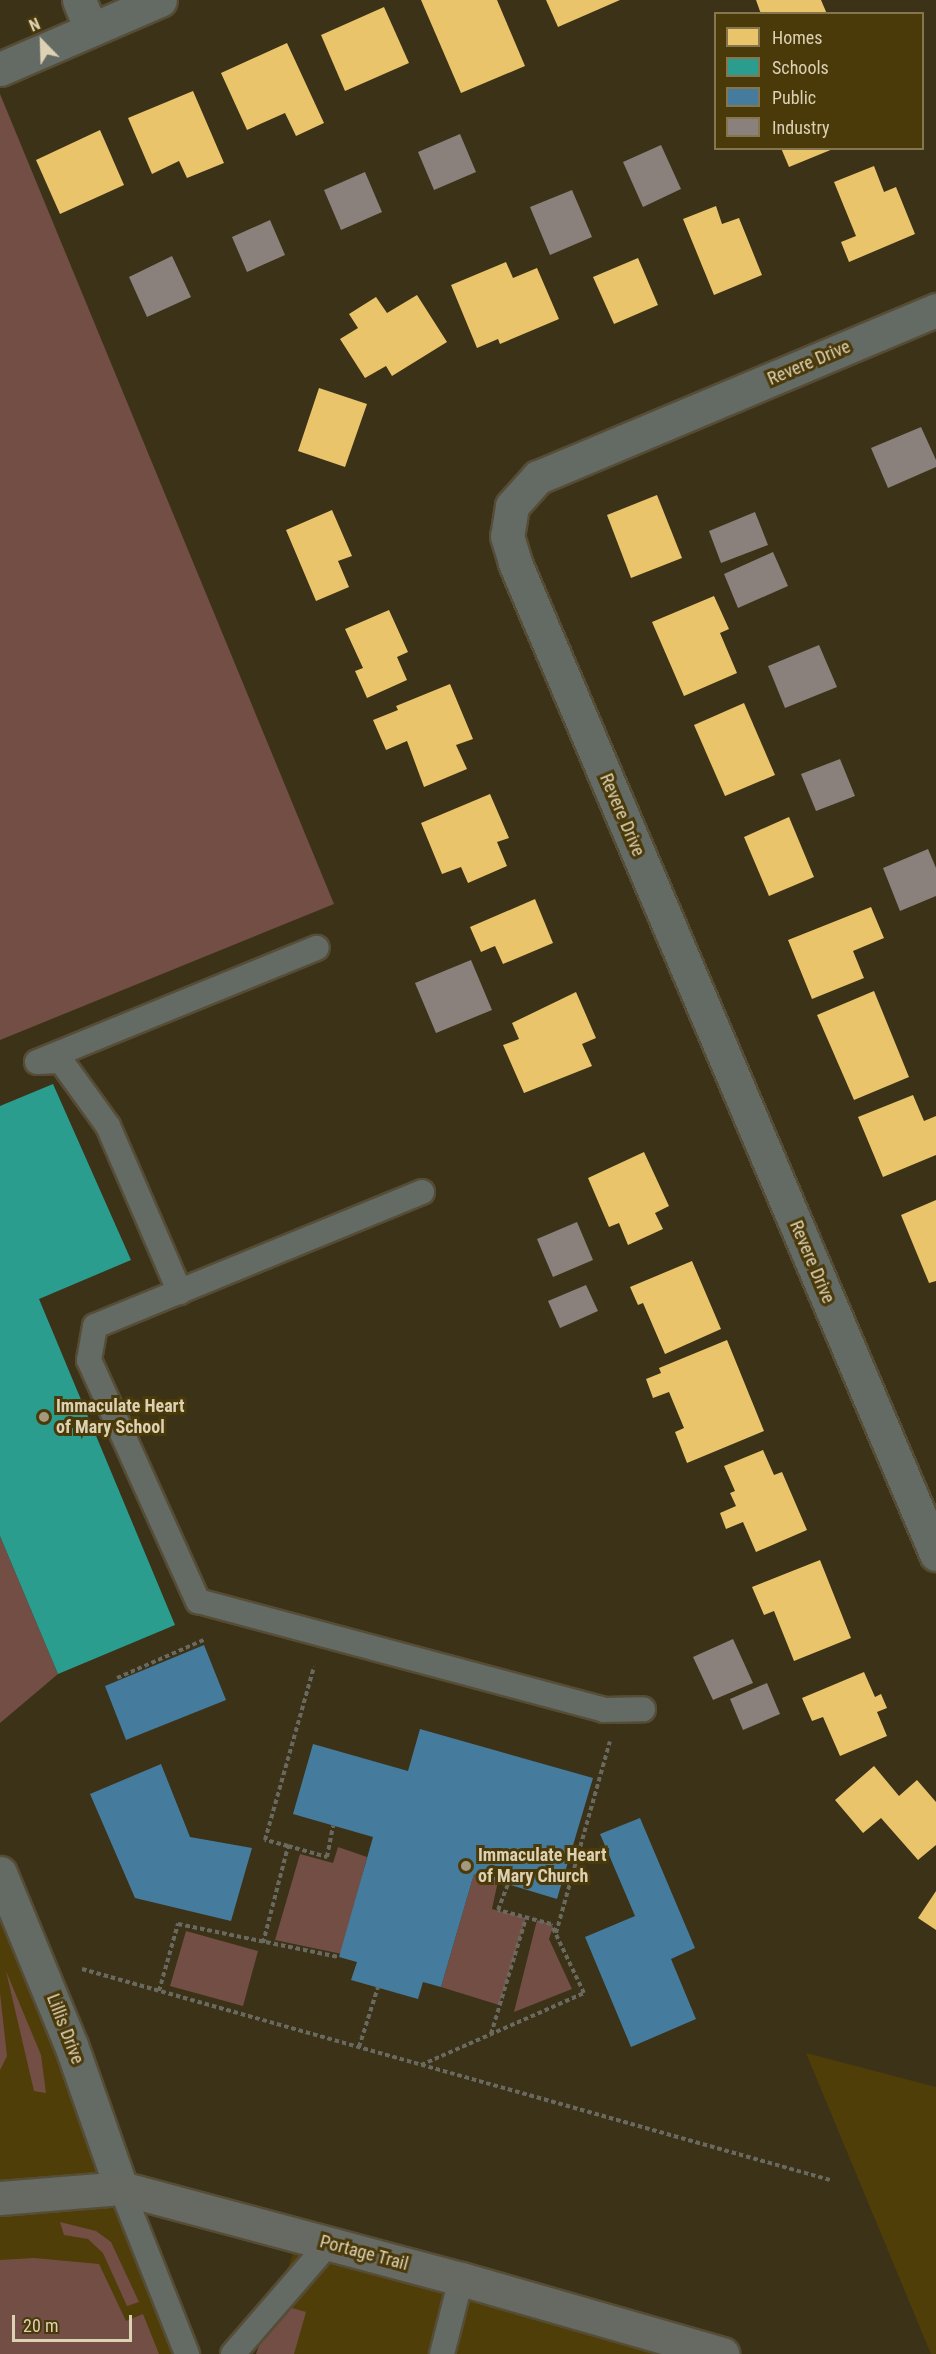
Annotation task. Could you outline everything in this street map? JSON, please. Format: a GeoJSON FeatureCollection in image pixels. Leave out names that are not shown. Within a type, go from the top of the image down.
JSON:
{"type":"FeatureCollection","features":[{"type":"Feature","properties":{"kind":"main road","name":"Portage Trail"},"geometry":{"type":"LineString","coordinates":[[0,2198],[121,2188],[461,2279],[720,2354]]}},
{"type":"Feature","properties":{"kind":"street"},"geometry":{"type":"LineString","coordinates":[[0,69],[85,14],[160,0]]}},
{"type":"Feature","properties":{"kind":"street","name":"Revere Drive"},"geometry":{"type":"LineString","coordinates":[[936,310],[538,477],[512,506],[507,536],[515,563],[936,1554]]}},
{"type":"Feature","properties":{"kind":"street","name":"Lillis Drive"},"geometry":{"type":"LineString","coordinates":[[0,1872],[71,2045],[121,2188]]}},
{"type":"Feature","properties":{"kind":"lane"},"geometry":{"type":"LineString","coordinates":[[180,1292],[108,1126],[61,1061],[37,1062],[317,948]]}},
{"type":"Feature","properties":{"kind":"lane"},"geometry":{"type":"LineString","coordinates":[[422,1192],[95,1326],[89,1360],[198,1601],[604,1710],[643,1709]]}},
{"type":"Feature","properties":{"kind":"lane"},"geometry":{"type":"LineString","coordinates":[[121,2188],[187,2354]]}},
{"type":"Feature","properties":{"kind":"lane"},"geometry":{"type":"LineString","coordinates":[[233,2354],[329,2243]]}},
{"type":"Feature","properties":{"kind":"lane"},"geometry":{"type":"LineString","coordinates":[[442,2354],[461,2279]]}},
{"type":"Feature","properties":{"kind":"path"},"geometry":{"type":"LineString","coordinates":[[117,1678],[212,1636]]}},
{"type":"Feature","properties":{"kind":"path"},"geometry":{"type":"LineString","coordinates":[[317,1657],[265,1840],[327,1857],[333,1826]]}},
{"type":"Feature","properties":{"kind":"path"},"geometry":{"type":"LineString","coordinates":[[556,1934],[612,1737],[601,1734]]}},
{"type":"Feature","properties":{"kind":"path"},"geometry":{"type":"LineString","coordinates":[[263,1943],[288,1846]]}},
{"type":"Feature","properties":{"kind":"path"},"geometry":{"type":"LineString","coordinates":[[421,2065],[584,1993],[551,1924],[498,1910],[508,1884]]}},
{"type":"Feature","properties":{"kind":"path"},"geometry":{"type":"LineString","coordinates":[[491,2034],[526,1918]]}},
{"type":"Feature","properties":{"kind":"path"},"geometry":{"type":"LineString","coordinates":[[159,1991],[178,1924],[339,1957]]}},
{"type":"Feature","properties":{"kind":"path"},"geometry":{"type":"LineString","coordinates":[[82,1969],[831,2180]]}},
{"type":"Feature","properties":{"kind":"path"},"geometry":{"type":"LineString","coordinates":[[359,2047],[378,1987]]}},
{"type":"Feature","properties":{"kind":"shaded area"},"geometry":{"type":"Polygon","coordinates":[[[0,94],[334,904],[0,1040],[0,94]]]}},
{"type":"Feature","properties":{"kind":"shaded area"},"geometry":{"type":"Polygon","coordinates":[[[0,1536],[58,1674],[0,1723],[0,1536]]]}},
{"type":"Feature","properties":{"kind":"shaded area"},"geometry":{"type":"Polygon","coordinates":[[[338,1847],[367,1857],[342,1954],[275,1940],[300,1854],[333,1863],[338,1847]]]}},
{"type":"Feature","properties":{"kind":"shaded area"},"geometry":{"type":"Polygon","coordinates":[[[0,1872],[187,2354],[0,2354],[0,1872]]]}},
{"type":"Feature","properties":{"kind":"shaded area"},"geometry":{"type":"Polygon","coordinates":[[[474,1874],[498,1881],[492,1909],[526,1918],[499,2005],[441,1987],[474,1874]]]}},
{"type":"Feature","properties":{"kind":"shaded area"},"geometry":{"type":"Polygon","coordinates":[[[537,1920],[551,1924],[553,1927],[549,1939],[572,1989],[514,2012],[537,1920]]]}},
{"type":"Feature","properties":{"kind":"shaded area"},"geometry":{"type":"Polygon","coordinates":[[[186,1931],[258,1951],[243,2006],[170,1986],[186,1931]]]}},
{"type":"Feature","properties":{"kind":"shaded area"},"geometry":{"type":"Polygon","coordinates":[[[6,1971],[41,2055],[46,2093],[34,2091],[6,1971]]]}},
{"type":"Feature","properties":{"kind":"shaded area"},"geometry":{"type":"Polygon","coordinates":[[[0,1993],[7,2056],[0,2070],[0,1993]]]}},
{"type":"Feature","properties":{"kind":"shaded area"},"geometry":{"type":"Polygon","coordinates":[[[806,2053],[936,2087],[936,2354],[931,2354],[806,2053]]]}},
{"type":"Feature","properties":{"kind":"shaded area"},"geometry":{"type":"Polygon","coordinates":[[[60,2222],[96,2231],[111,2242],[139,2302],[127,2306],[103,2253],[88,2239],[64,2235],[60,2222]]]}},
{"type":"Feature","properties":{"kind":"shaded area"},"geometry":{"type":"Polygon","coordinates":[[[300,2235],[722,2354],[256,2354],[300,2235]]]}},
{"type":"Feature","properties":{"kind":"shaded area"},"geometry":{"type":"Polygon","coordinates":[[[34,2258],[99,2264],[126,2321],[143,2314],[159,2354],[0,2354],[0,2260],[34,2258]]]}},
{"type":"Feature","properties":{"kind":"shaded area"},"geometry":{"type":"Polygon","coordinates":[[[292,2308],[306,2312],[294,2354],[256,2354],[263,2335],[274,2320],[292,2308]]]}},
{"type":"Feature","properties":{"kind":"building: Homes"},"geometry":{"type":"Polygon","coordinates":[[[421,0],[497,0],[525,66],[461,93],[421,0]]]}},
{"type":"Feature","properties":{"kind":"building: Homes"},"geometry":{"type":"Polygon","coordinates":[[[546,0],[620,0],[558,27],[546,0]]]}},
{"type":"Feature","properties":{"kind":"building: Homes"},"geometry":{"type":"Polygon","coordinates":[[[756,0],[821,0],[826,12],[760,12],[756,0]]]}},
{"type":"Feature","properties":{"kind":"building: Homes"},"geometry":{"type":"Polygon","coordinates":[[[384,7],[409,63],[345,91],[321,35],[384,7]]]}},
{"type":"Feature","properties":{"kind":"building: Homes"},"geometry":{"type":"Polygon","coordinates":[[[287,43],[324,123],[296,136],[285,113],[247,130],[221,73],[287,43]]]}},
{"type":"Feature","properties":{"kind":"building: Homes"},"geometry":{"type":"Polygon","coordinates":[[[193,91],[224,163],[187,178],[179,161],[152,174],[128,118],[193,91]]]}},
{"type":"Feature","properties":{"kind":"building: Homes"},"geometry":{"type":"Polygon","coordinates":[[[100,130],[124,185],[60,214],[36,160],[100,130]]]}},
{"type":"Feature","properties":{"kind":"building: Homes"},"geometry":{"type":"Polygon","coordinates":[[[782,150],[831,150],[789,167],[782,150]]]}},
{"type":"Feature","properties":{"kind":"building: Homes"},"geometry":{"type":"Polygon","coordinates":[[[874,166],[884,192],[896,187],[915,234],[849,262],[841,242],[856,236],[834,182],[874,166]]]}},
{"type":"Feature","properties":{"kind":"building: Homes"},"geometry":{"type":"Polygon","coordinates":[[[716,206],[722,224],[739,218],[762,275],[714,295],[683,219],[716,206]]]}},
{"type":"Feature","properties":{"kind":"building: Homes"},"geometry":{"type":"Polygon","coordinates":[[[638,258],[658,305],[614,324],[593,277],[638,258]]]}},
{"type":"Feature","properties":{"kind":"building: Homes"},"geometry":{"type":"Polygon","coordinates":[[[506,262],[513,278],[537,268],[559,319],[500,344],[498,339],[477,348],[451,285],[506,262]]]}},
{"type":"Feature","properties":{"kind":"building: Homes"},"geometry":{"type":"Polygon","coordinates":[[[417,295],[447,342],[392,376],[386,366],[365,378],[340,339],[358,328],[349,314],[376,297],[387,313],[417,295]]]}},
{"type":"Feature","properties":{"kind":"building: Homes"},"geometry":{"type":"Polygon","coordinates":[[[319,388],[367,404],[345,467],[298,451],[319,388]]]}},
{"type":"Feature","properties":{"kind":"building: Homes"},"geometry":{"type":"Polygon","coordinates":[[[657,495],[682,558],[631,578],[607,515],[657,495]]]}},
{"type":"Feature","properties":{"kind":"building: Homes"},"geometry":{"type":"Polygon","coordinates":[[[332,510],[352,556],[338,561],[349,587],[316,601],[286,530],[332,510]]]}},
{"type":"Feature","properties":{"kind":"building: Homes"},"geometry":{"type":"Polygon","coordinates":[[[714,596],[729,629],[720,633],[737,673],[684,696],[652,622],[714,596]]]}},
{"type":"Feature","properties":{"kind":"building: Homes"},"geometry":{"type":"Polygon","coordinates":[[[389,610],[408,652],[397,657],[407,680],[367,698],[355,671],[363,668],[345,629],[389,610]]]}},
{"type":"Feature","properties":{"kind":"building: Homes"},"geometry":{"type":"Polygon","coordinates":[[[450,684],[473,739],[456,745],[467,769],[424,787],[407,741],[386,750],[373,720],[398,710],[396,706],[450,684]]]}},
{"type":"Feature","properties":{"kind":"building: Homes"},"geometry":{"type":"Polygon","coordinates":[[[744,703],[775,775],[725,796],[694,725],[744,703]]]}},
{"type":"Feature","properties":{"kind":"building: Homes"},"geometry":{"type":"Polygon","coordinates":[[[490,794],[509,838],[497,842],[507,866],[468,883],[461,867],[442,874],[421,823],[490,794]]]}},
{"type":"Feature","properties":{"kind":"building: Homes"},"geometry":{"type":"Polygon","coordinates":[[[789,817],[814,877],[769,896],[744,837],[789,817]]]}},
{"type":"Feature","properties":{"kind":"building: Homes"},"geometry":{"type":"Polygon","coordinates":[[[535,899],[553,943],[503,964],[495,946],[481,952],[470,927],[535,899]]]}},
{"type":"Feature","properties":{"kind":"building: Homes"},"geometry":{"type":"Polygon","coordinates":[[[871,907],[884,938],[853,951],[864,978],[812,999],[788,940],[871,907]]]}},
{"type":"Feature","properties":{"kind":"building: Homes"},"geometry":{"type":"Polygon","coordinates":[[[874,991],[909,1077],[854,1100],[817,1015],[874,991]]]}},
{"type":"Feature","properties":{"kind":"building: Homes"},"geometry":{"type":"Polygon","coordinates":[[[576,992],[596,1038],[582,1044],[592,1066],[524,1093],[503,1045],[519,1039],[512,1023],[576,992]]]}},
{"type":"Feature","properties":{"kind":"building: Homes"},"geometry":{"type":"Polygon","coordinates":[[[913,1095],[924,1121],[936,1116],[936,1155],[883,1177],[858,1117],[913,1095]]]}},
{"type":"Feature","properties":{"kind":"building: Homes"},"geometry":{"type":"Polygon","coordinates":[[[644,1152],[669,1206],[655,1213],[663,1229],[628,1245],[619,1223],[609,1227],[588,1178],[644,1152]]]}},
{"type":"Feature","properties":{"kind":"building: Homes"},"geometry":{"type":"Polygon","coordinates":[[[936,1200],[936,1281],[929,1283],[901,1215],[936,1200]]]}},
{"type":"Feature","properties":{"kind":"building: Homes"},"geometry":{"type":"Polygon","coordinates":[[[692,1261],[721,1329],[665,1354],[643,1303],[638,1305],[630,1287],[692,1261]]]}},
{"type":"Feature","properties":{"kind":"building: Homes"},"geometry":{"type":"Polygon","coordinates":[[[727,1340],[764,1431],[687,1463],[675,1432],[684,1428],[669,1392],[653,1398],[646,1379],[661,1373],[659,1368],[727,1340]]]}},
{"type":"Feature","properties":{"kind":"building: Homes"},"geometry":{"type":"Polygon","coordinates":[[[763,1450],[774,1475],[782,1472],[807,1530],[756,1552],[743,1522],[726,1529],[720,1513],[736,1506],[730,1493],[735,1491],[724,1466],[763,1450]]]}},
{"type":"Feature","properties":{"kind":"building: Homes"},"geometry":{"type":"Polygon","coordinates":[[[820,1560],[851,1638],[794,1661],[774,1611],[764,1615],[752,1587],[820,1560]]]}},
{"type":"Feature","properties":{"kind":"building: Homes"},"geometry":{"type":"Polygon","coordinates":[[[864,1672],[875,1697],[881,1694],[887,1708],[877,1712],[887,1736],[840,1756],[823,1717],[812,1721],[802,1698],[864,1672]]]}},
{"type":"Feature","properties":{"kind":"building: Homes"},"geometry":{"type":"Polygon","coordinates":[[[874,1766],[899,1796],[917,1780],[936,1802],[936,1845],[918,1860],[881,1818],[863,1833],[835,1800],[874,1766]]]}},
{"type":"Feature","properties":{"kind":"building: Homes"},"geometry":{"type":"Polygon","coordinates":[[[936,1891],[936,1930],[918,1918],[936,1891]]]}},
{"type":"Feature","properties":{"kind":"building: Schools","name":"Immaculate Heart of Mary School"},"geometry":{"type":"Polygon","coordinates":[[[53,1084],[131,1260],[39,1299],[175,1625],[58,1674],[0,1536],[0,1106],[53,1084]]]}},
{"type":"Feature","properties":{"kind":"building: Public"},"geometry":{"type":"Polygon","coordinates":[[[204,1645],[226,1700],[126,1740],[105,1686],[204,1645]]]}},
{"type":"Feature","properties":{"kind":"building: Public","name":"Immaculate Heart of Mary Church"},"geometry":{"type":"Polygon","coordinates":[[[420,1729],[593,1778],[557,1899],[474,1874],[441,1987],[423,1982],[418,1999],[351,1980],[357,1962],[339,1957],[373,1837],[293,1814],[313,1744],[408,1771],[420,1729]]]}},
{"type":"Feature","properties":{"kind":"building: Public"},"geometry":{"type":"Polygon","coordinates":[[[161,1764],[190,1837],[252,1848],[231,1921],[135,1898],[90,1794],[161,1764]]]}},
{"type":"Feature","properties":{"kind":"building: Public"},"geometry":{"type":"Polygon","coordinates":[[[640,1818],[695,1948],[671,1959],[696,2019],[631,2047],[585,1937],[635,1916],[600,1834],[640,1818]]]}},
{"type":"Feature","properties":{"kind":"building: Industry"},"geometry":{"type":"Polygon","coordinates":[[[460,134],[476,172],[434,190],[418,152],[460,134]]]}},
{"type":"Feature","properties":{"kind":"building: Industry"},"geometry":{"type":"Polygon","coordinates":[[[661,145],[681,189],[643,207],[623,162],[661,145]]]}},
{"type":"Feature","properties":{"kind":"building: Industry"},"geometry":{"type":"Polygon","coordinates":[[[365,172],[382,212],[341,230],[324,190],[365,172]]]}},
{"type":"Feature","properties":{"kind":"building: Industry"},"geometry":{"type":"Polygon","coordinates":[[[572,190],[592,237],[550,255],[530,207],[572,190]]]}},
{"type":"Feature","properties":{"kind":"building: Industry"},"geometry":{"type":"Polygon","coordinates":[[[270,220],[285,255],[247,272],[232,237],[270,220]]]}},
{"type":"Feature","properties":{"kind":"building: Industry"},"geometry":{"type":"Polygon","coordinates":[[[172,256],[191,297],[147,317],[129,277],[172,256]]]}},
{"type":"Feature","properties":{"kind":"building: Industry"},"geometry":{"type":"Polygon","coordinates":[[[921,427],[936,460],[936,467],[888,488],[871,448],[921,427]]]}},
{"type":"Feature","properties":{"kind":"building: Industry"},"geometry":{"type":"Polygon","coordinates":[[[755,512],[768,545],[721,563],[709,531],[755,512]]]}},
{"type":"Feature","properties":{"kind":"building: Industry"},"geometry":{"type":"Polygon","coordinates":[[[773,552],[788,586],[738,608],[724,574],[773,552]]]}},
{"type":"Feature","properties":{"kind":"building: Industry"},"geometry":{"type":"Polygon","coordinates":[[[819,645],[837,687],[785,708],[768,666],[819,645]]]}},
{"type":"Feature","properties":{"kind":"building: Industry"},"geometry":{"type":"Polygon","coordinates":[[[840,759],[855,796],[816,811],[801,774],[840,759]]]}},
{"type":"Feature","properties":{"kind":"building: Industry"},"geometry":{"type":"Polygon","coordinates":[[[928,849],[936,868],[936,896],[900,911],[883,868],[928,849]]]}},
{"type":"Feature","properties":{"kind":"building: Industry"},"geometry":{"type":"Polygon","coordinates":[[[471,960],[492,1010],[436,1033],[415,983],[471,960]]]}},
{"type":"Feature","properties":{"kind":"building: Industry"},"geometry":{"type":"Polygon","coordinates":[[[577,1222],[593,1260],[553,1277],[537,1239],[577,1222]]]}},
{"type":"Feature","properties":{"kind":"building: Industry"},"geometry":{"type":"Polygon","coordinates":[[[586,1285],[598,1311],[560,1328],[548,1301],[586,1285]]]}},
{"type":"Feature","properties":{"kind":"building: Industry"},"geometry":{"type":"Polygon","coordinates":[[[733,1639],[753,1683],[713,1700],[693,1657],[733,1639]]]}},
{"type":"Feature","properties":{"kind":"building: Industry"},"geometry":{"type":"Polygon","coordinates":[[[767,1683],[780,1714],[743,1730],[730,1699],[767,1683]]]}},
{"type":"Feature","properties":{"kind":"place","name":"Immaculate Heart of Mary School"},"geometry":{"type":"Point","coordinates":[44,1417]}},
{"type":"Feature","properties":{"kind":"place","name":"Immaculate Heart of Mary Church"},"geometry":{"type":"Point","coordinates":[466,1866]}}]}
